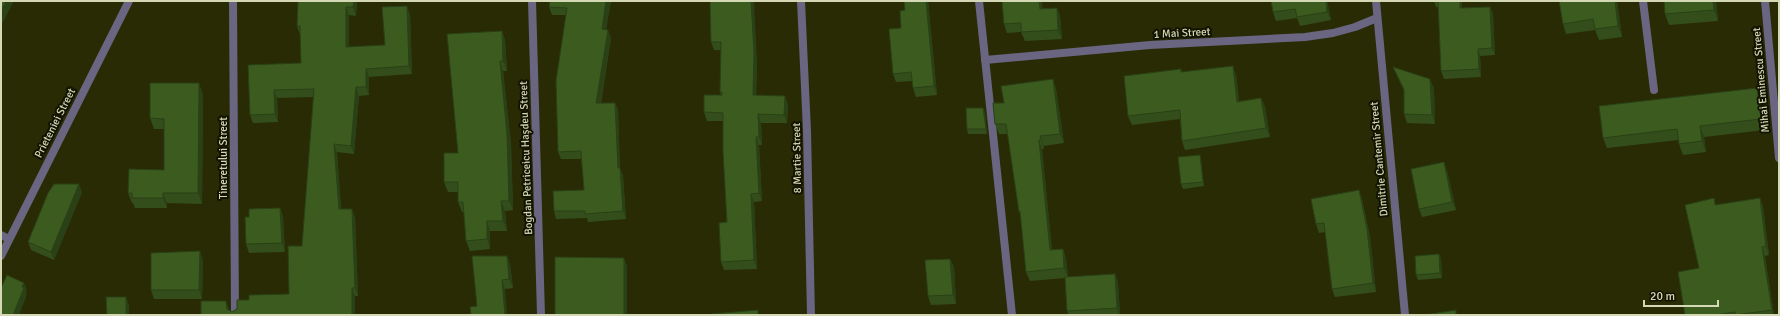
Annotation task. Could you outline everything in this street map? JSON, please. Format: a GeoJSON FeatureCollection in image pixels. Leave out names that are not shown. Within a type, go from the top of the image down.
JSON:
{"type":"FeatureCollection","features":[{"type":"Feature","properties":{"kind":"street","name":"Prieteniei Street"},"geometry":{"type":"LineString","coordinates":[[1,256],[129,1]]}},
{"type":"Feature","properties":{"kind":"street","name":"Tineretului Street"},"geometry":{"type":"LineString","coordinates":[[233,1],[235,315]]}},
{"type":"Feature","properties":{"kind":"street","name":"Bogdan Petriceicu Hașdeu Street"},"geometry":{"type":"LineString","coordinates":[[532,1],[541,315]]}},
{"type":"Feature","properties":{"kind":"street","name":"8 Martie Street"},"geometry":{"type":"LineString","coordinates":[[801,1],[807,131],[811,315]]}},
{"type":"Feature","properties":{"kind":"street"},"geometry":{"type":"LineString","coordinates":[[979,1],[1012,315]]}},
{"type":"Feature","properties":{"kind":"street","name":"Dimitrie Cantemir Street"},"geometry":{"type":"LineString","coordinates":[[1376,1],[1405,315]]}},
{"type":"Feature","properties":{"kind":"street"},"geometry":{"type":"LineString","coordinates":[[1643,1],[1654,90]]}},
{"type":"Feature","properties":{"kind":"street","name":"Mihai Eminescu Street"},"geometry":{"type":"LineString","coordinates":[[1765,1],[1779,158]]}},
{"type":"Feature","properties":{"kind":"street","name":"1 Mai Street"},"geometry":{"type":"LineString","coordinates":[[985,60],[1150,45],[1333,33],[1355,28],[1377,18]]}},
{"type":"Feature","properties":{"kind":"street"},"geometry":{"type":"LineString","coordinates":[[1,235],[9,239]]}},
{"type":"Feature","properties":{"kind":"building"},"geometry":{"type":"Polygon","coordinates":[[[1,1],[6,1],[1,11],[1,1]]]}},
{"type":"Feature","properties":{"kind":"building"},"geometry":{"type":"Polygon","coordinates":[[[298,1],[354,1],[353,7],[346,7],[346,47],[385,45],[382,7],[407,6],[409,66],[366,69],[366,87],[356,87],[351,146],[334,144],[339,209],[352,209],[355,288],[352,288],[352,315],[201,315],[201,301],[226,301],[227,309],[232,312],[237,309],[237,300],[249,300],[249,295],[289,294],[288,246],[302,246],[314,89],[274,90],[275,114],[250,115],[248,65],[301,63],[300,26],[297,26],[298,1]]]}},
{"type":"Feature","properties":{"kind":"building"},"geometry":{"type":"Polygon","coordinates":[[[550,1],[606,1],[602,29],[608,30],[596,103],[615,103],[618,168],[620,168],[623,211],[585,214],[585,211],[554,211],[553,191],[584,190],[581,151],[558,152],[556,81],[567,8],[549,7],[550,1]]]}},
{"type":"Feature","properties":{"kind":"building"},"geometry":{"type":"Polygon","coordinates":[[[710,1],[751,1],[754,53],[753,95],[785,96],[784,115],[758,114],[759,137],[756,137],[759,193],[751,194],[754,260],[721,262],[719,223],[727,222],[723,152],[723,113],[704,112],[704,95],[722,95],[722,92],[720,92],[721,42],[711,42],[710,1]]]}},
{"type":"Feature","properties":{"kind":"building"},"geometry":{"type":"Polygon","coordinates":[[[904,1],[926,1],[934,86],[913,88],[911,72],[893,74],[889,29],[901,28],[900,11],[905,10],[904,1]]]}},
{"type":"Feature","properties":{"kind":"building"},"geometry":{"type":"Polygon","coordinates":[[[1002,1],[1039,1],[1040,9],[1057,8],[1058,30],[1021,32],[1021,23],[1004,24],[1002,1]]]}},
{"type":"Feature","properties":{"kind":"building"},"geometry":{"type":"Polygon","coordinates":[[[1271,1],[1326,1],[1327,12],[1297,17],[1295,9],[1273,12],[1271,1]]]}},
{"type":"Feature","properties":{"kind":"building"},"geometry":{"type":"Polygon","coordinates":[[[1438,1],[1460,1],[1460,8],[1490,7],[1492,48],[1478,49],[1479,69],[1441,71],[1438,1]]]}},
{"type":"Feature","properties":{"kind":"building"},"geometry":{"type":"Polygon","coordinates":[[[1559,1],[1615,1],[1618,26],[1595,29],[1593,19],[1563,24],[1559,1]]]}},
{"type":"Feature","properties":{"kind":"building"},"geometry":{"type":"Polygon","coordinates":[[[1664,1],[1713,1],[1714,10],[1665,14],[1664,1]]]}},
{"type":"Feature","properties":{"kind":"building"},"geometry":{"type":"Polygon","coordinates":[[[502,31],[503,61],[500,61],[507,134],[509,201],[501,201],[503,221],[487,221],[487,239],[466,241],[463,202],[458,202],[458,182],[444,182],[444,153],[458,153],[447,34],[502,31]]]}},
{"type":"Feature","properties":{"kind":"building"},"geometry":{"type":"Polygon","coordinates":[[[1233,66],[1237,102],[1261,98],[1266,128],[1182,141],[1180,110],[1128,116],[1124,76],[1181,69],[1181,72],[1233,66]]]}},
{"type":"Feature","properties":{"kind":"building"},"geometry":{"type":"Polygon","coordinates":[[[1393,67],[1430,79],[1432,115],[1404,114],[1404,89],[1393,67]]]}},
{"type":"Feature","properties":{"kind":"building"},"geometry":{"type":"Polygon","coordinates":[[[1053,79],[1060,134],[1040,136],[1041,139],[1039,140],[1050,250],[1063,249],[1064,268],[1026,272],[1020,211],[1019,212],[1006,124],[995,124],[993,103],[1004,103],[1001,86],[1053,79]]]}},
{"type":"Feature","properties":{"kind":"building"},"geometry":{"type":"Polygon","coordinates":[[[150,83],[199,83],[198,193],[163,193],[163,198],[132,198],[132,193],[128,193],[129,169],[164,170],[164,119],[150,118],[150,83]]]}},
{"type":"Feature","properties":{"kind":"building"},"geometry":{"type":"Polygon","coordinates":[[[1757,88],[1761,119],[1700,126],[1702,141],[1679,144],[1677,129],[1603,138],[1599,106],[1757,88]]]}},
{"type":"Feature","properties":{"kind":"building"},"geometry":{"type":"Polygon","coordinates":[[[966,108],[983,108],[986,129],[967,129],[966,108]]]}},
{"type":"Feature","properties":{"kind":"building"},"geometry":{"type":"Polygon","coordinates":[[[1200,155],[1203,182],[1181,184],[1178,157],[1200,155]]]}},
{"type":"Feature","properties":{"kind":"building"},"geometry":{"type":"Polygon","coordinates":[[[1444,162],[1452,202],[1419,209],[1411,169],[1444,162]]]}},
{"type":"Feature","properties":{"kind":"building"},"geometry":{"type":"Polygon","coordinates":[[[54,184],[79,184],[51,252],[28,242],[48,193],[54,184]]]}},
{"type":"Feature","properties":{"kind":"building"},"geometry":{"type":"Polygon","coordinates":[[[1359,190],[1367,229],[1373,283],[1332,289],[1324,223],[1316,224],[1311,199],[1359,190]]]}},
{"type":"Feature","properties":{"kind":"building"},"geometry":{"type":"Polygon","coordinates":[[[1714,198],[1715,205],[1760,198],[1766,246],[1762,247],[1772,310],[1735,315],[1735,312],[1715,315],[1685,315],[1678,272],[1699,268],[1685,205],[1714,198]]]}},
{"type":"Feature","properties":{"kind":"building"},"geometry":{"type":"Polygon","coordinates":[[[280,208],[282,243],[246,244],[245,217],[249,217],[249,209],[280,208]]]}},
{"type":"Feature","properties":{"kind":"building"},"geometry":{"type":"Polygon","coordinates":[[[200,251],[199,290],[151,290],[151,253],[200,251]]]}},
{"type":"Feature","properties":{"kind":"building"},"geometry":{"type":"Polygon","coordinates":[[[1439,254],[1440,273],[1416,275],[1415,256],[1439,254]]]}},
{"type":"Feature","properties":{"kind":"building"},"geometry":{"type":"Polygon","coordinates":[[[472,256],[507,256],[509,279],[502,280],[505,315],[471,315],[470,307],[477,306],[472,256]]]}},
{"type":"Feature","properties":{"kind":"building"},"geometry":{"type":"Polygon","coordinates":[[[555,257],[624,258],[624,315],[555,315],[555,257]]]}},
{"type":"Feature","properties":{"kind":"building"},"geometry":{"type":"Polygon","coordinates":[[[950,259],[953,295],[928,296],[925,260],[950,259]]]}},
{"type":"Feature","properties":{"kind":"building"},"geometry":{"type":"Polygon","coordinates":[[[1115,274],[1117,308],[1067,311],[1065,277],[1115,274]]]}},
{"type":"Feature","properties":{"kind":"building"},"geometry":{"type":"Polygon","coordinates":[[[7,275],[24,283],[22,287],[24,288],[13,315],[1,315],[1,288],[7,275]]]}},
{"type":"Feature","properties":{"kind":"building"},"geometry":{"type":"Polygon","coordinates":[[[106,297],[126,297],[126,315],[107,315],[106,297]]]}},
{"type":"Feature","properties":{"kind":"building"},"geometry":{"type":"Polygon","coordinates":[[[758,310],[758,315],[712,315],[712,314],[758,310]]]}},
{"type":"Feature","properties":{"kind":"building"},"geometry":{"type":"Polygon","coordinates":[[[1456,310],[1456,315],[1425,315],[1456,310]]]}}]}
